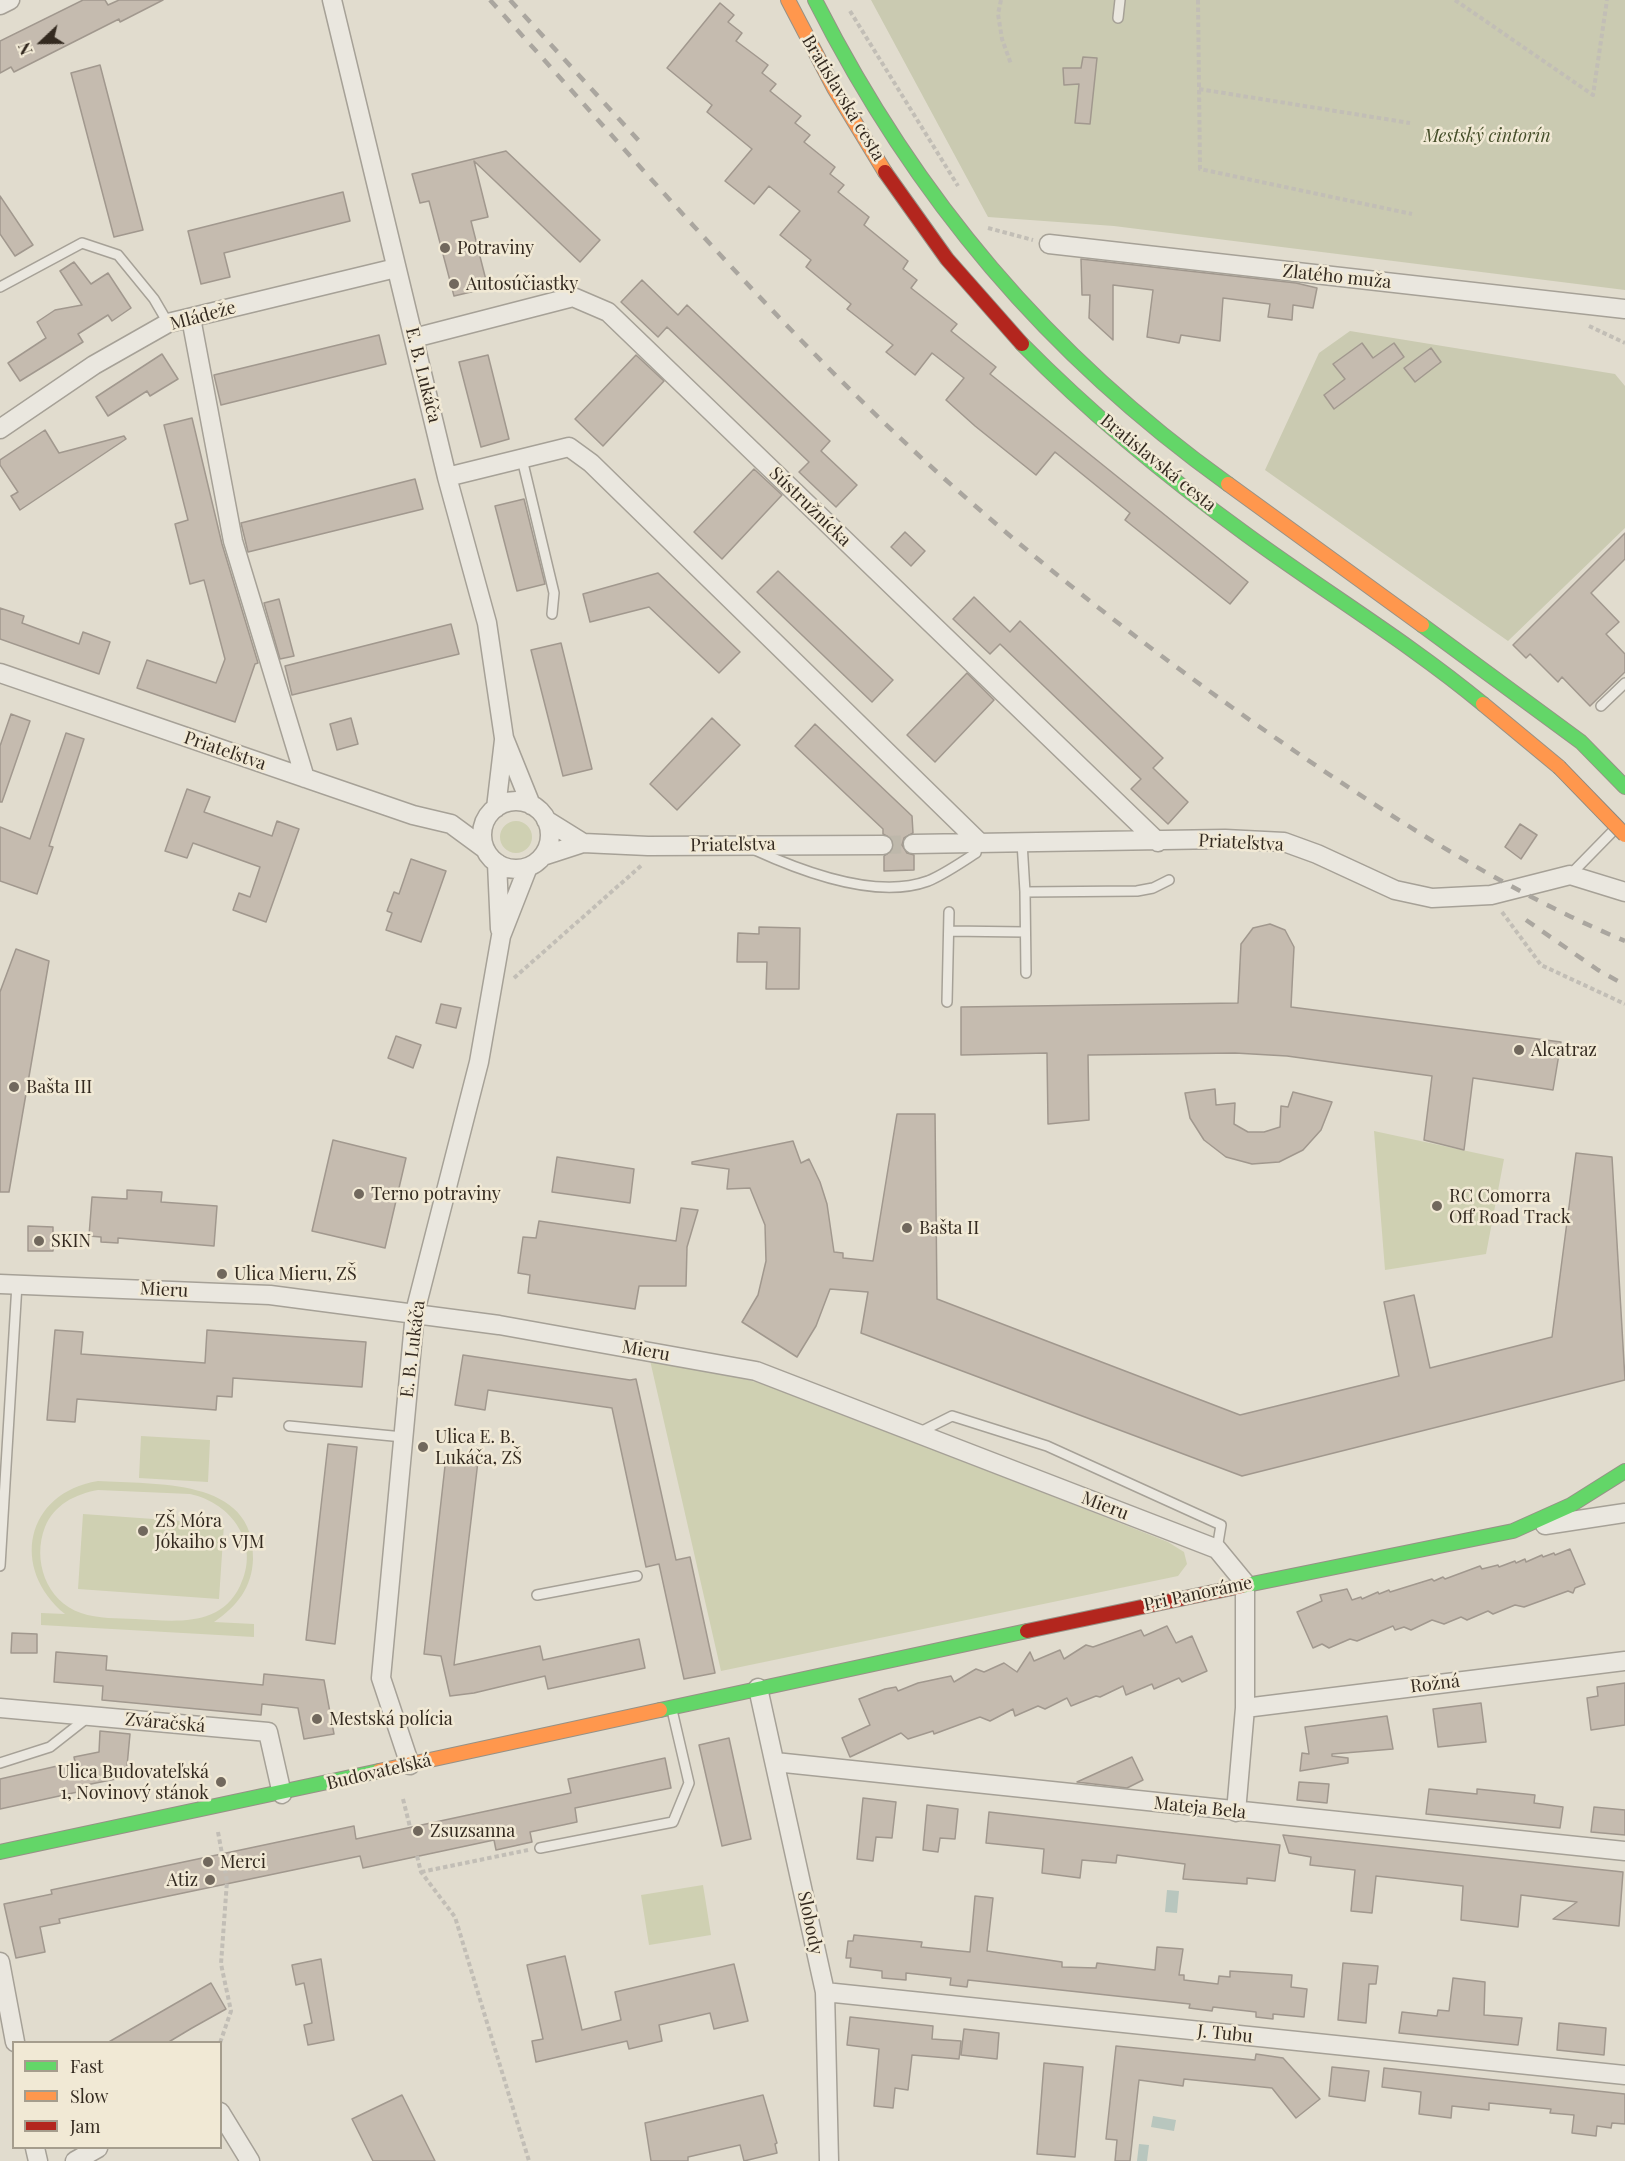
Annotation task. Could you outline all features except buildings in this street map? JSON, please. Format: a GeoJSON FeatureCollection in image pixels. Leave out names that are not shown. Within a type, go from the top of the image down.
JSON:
{"type":"FeatureCollection","features":[{"type":"Feature","properties":{"kind":"main road","name":"Bratislavská cesta"},"geometry":{"type":"LineString","coordinates":[[788,0],[810,46],[866,141],[932,240],[1011,333],[1087,405],[1161,469],[1247,535],[1408,645],[1559,767],[1625,835]]}},
{"type":"Feature","properties":{"kind":"main road","name":"Bratislavská cesta"},"geometry":{"type":"LineString","coordinates":[[815,0],[889,135],[951,223],[1022,306],[1099,382],[1177,446],[1581,742],[1625,787]]}},
{"type":"Feature","properties":{"kind":"main road","name":"Pri Panoráme"},"geometry":{"type":"LineString","coordinates":[[758,1688],[1245,1583],[1513,1531],[1545,1519],[1595,1493],[1625,1471]]}},
{"type":"Feature","properties":{"kind":"main road","name":"Budovateľská"},"geometry":{"type":"LineString","coordinates":[[0,1852],[282,1794],[758,1688]]}},
{"type":"Feature","properties":{"kind":"street"},"geometry":{"type":"LineString","coordinates":[[0,5],[10,0]]}},
{"type":"Feature","properties":{"kind":"street","name":"E. B. Lukáča"},"geometry":{"type":"LineString","coordinates":[[330,4],[447,477],[487,623],[504,738],[531,805]]}},
{"type":"Feature","properties":{"kind":"street","name":"Zlatého muža"},"geometry":{"type":"LineString","coordinates":[[1049,244],[1625,309]]}},
{"type":"Feature","properties":{"kind":"street","name":"Mládeže"},"geometry":{"type":"LineString","coordinates":[[0,429],[94,365],[168,323],[396,268]]}},
{"type":"Feature","properties":{"kind":"street","name":"Sústružnícka"},"geometry":{"type":"LineString","coordinates":[[414,338],[573,297],[608,312],[1158,842]]}},
{"type":"Feature","properties":{"kind":"street"},"geometry":{"type":"LineString","coordinates":[[191,318],[233,541],[305,778]]}},
{"type":"Feature","properties":{"kind":"street"},"geometry":{"type":"LineString","coordinates":[[447,477],[569,447],[591,463],[978,842]]}},
{"type":"Feature","properties":{"kind":"street","name":"Priateľstva"},"geometry":{"type":"LineString","coordinates":[[0,673],[413,815],[452,824],[485,849]]}},
{"type":"Feature","properties":{"kind":"street","name":"E. B. Lukáča"},"geometry":{"type":"LineString","coordinates":[[494,810],[504,738]]}},
{"type":"Feature","properties":{"kind":"street"},"geometry":{"type":"LineString","coordinates":[[511,802],[531,805],[546,820],[550,836],[543,856],[528,867],[512,869],[497,863],[485,849],[483,832],[494,810],[511,802]]}},
{"type":"Feature","properties":{"kind":"street","name":"Priateľstva"},"geometry":{"type":"LineString","coordinates":[[452,824],[494,810]]}},
{"type":"Feature","properties":{"kind":"street","name":"Priateľstva"},"geometry":{"type":"LineString","coordinates":[[546,820],[583,843]]}},
{"type":"Feature","properties":{"kind":"street","name":"Priateľstva"},"geometry":{"type":"LineString","coordinates":[[913,844],[1158,842],[1225,839],[1284,842],[1317,854],[1395,890],[1432,898],[1491,895],[1570,875]]}},
{"type":"Feature","properties":{"kind":"street","name":"Priateľstva"},"geometry":{"type":"LineString","coordinates":[[543,856],[583,843],[648,846],[884,845]]}},
{"type":"Feature","properties":{"kind":"street","name":"E. B. Lukáča"},"geometry":{"type":"LineString","coordinates":[[497,863],[501,936]]}},
{"type":"Feature","properties":{"kind":"street","name":"E. B. Lukáča"},"geometry":{"type":"LineString","coordinates":[[410,1766],[381,1678],[415,1312],[479,1062],[501,936],[528,867]]}},
{"type":"Feature","properties":{"kind":"street"},"geometry":{"type":"LineString","coordinates":[[1570,875],[1625,892]]}},
{"type":"Feature","properties":{"kind":"street","name":"Mieru"},"geometry":{"type":"LineString","coordinates":[[9,1284],[270,1295],[415,1312],[756,1371],[1217,1549],[1245,1583]]}},
{"type":"Feature","properties":{"kind":"street"},"geometry":{"type":"LineString","coordinates":[[1513,1531],[1625,1513]]}},
{"type":"Feature","properties":{"kind":"street"},"geometry":{"type":"LineString","coordinates":[[1236,1812],[1245,1708],[1245,1583]]}},
{"type":"Feature","properties":{"kind":"street","name":"Rožná"},"geometry":{"type":"LineString","coordinates":[[1245,1708],[1625,1660]]}},
{"type":"Feature","properties":{"kind":"street","name":"Slobody"},"geometry":{"type":"LineString","coordinates":[[758,1688],[825,1992],[829,2161]]}},
{"type":"Feature","properties":{"kind":"street","name":"Zváračská"},"geometry":{"type":"LineString","coordinates":[[0,1708],[268,1732],[282,1794]]}},
{"type":"Feature","properties":{"kind":"street","name":"Mateja Bela"},"geometry":{"type":"LineString","coordinates":[[775,1762],[1625,1851]]}},
{"type":"Feature","properties":{"kind":"street"},"geometry":{"type":"LineString","coordinates":[[0,1962],[15,2041]]}},
{"type":"Feature","properties":{"kind":"street","name":"J. Tubu"},"geometry":{"type":"LineString","coordinates":[[825,1992],[1625,2075]]}},
{"type":"Feature","properties":{"kind":"street"},"geometry":{"type":"LineString","coordinates":[[222,2115],[250,2161]]}},
{"type":"Feature","properties":{"kind":"street"},"geometry":{"type":"LineString","coordinates":[[75,2161],[97,2149]]}},
{"type":"Feature","properties":{"kind":"lane"},"geometry":{"type":"LineString","coordinates":[[1118,18],[1120,0]]}},
{"type":"Feature","properties":{"kind":"lane"},"geometry":{"type":"LineString","coordinates":[[0,287],[82,243],[118,255],[154,299],[168,323]]}},
{"type":"Feature","properties":{"kind":"lane"},"geometry":{"type":"LineString","coordinates":[[522,459],[554,593],[552,614]]}},
{"type":"Feature","properties":{"kind":"lane"},"geometry":{"type":"LineString","coordinates":[[1601,706],[1625,683]]}},
{"type":"Feature","properties":{"kind":"lane"},"geometry":{"type":"LineString","coordinates":[[1570,875],[1625,819]]}},
{"type":"Feature","properties":{"kind":"lane"},"geometry":{"type":"LineString","coordinates":[[742,844],[832,878],[871,888],[888,888],[926,881],[950,870],[976,853],[978,842]]}},
{"type":"Feature","properties":{"kind":"lane"},"geometry":{"type":"LineString","coordinates":[[1022,842],[1026,974]]}},
{"type":"Feature","properties":{"kind":"lane"},"geometry":{"type":"LineString","coordinates":[[1025,892],[1137,891],[1154,888],[1169,880]]}},
{"type":"Feature","properties":{"kind":"lane"},"geometry":{"type":"LineString","coordinates":[[947,1002],[949,912]]}},
{"type":"Feature","properties":{"kind":"lane"},"geometry":{"type":"LineString","coordinates":[[949,931],[1025,932]]}},
{"type":"Feature","properties":{"kind":"lane"},"geometry":{"type":"LineString","coordinates":[[0,1566],[9,1284]]}},
{"type":"Feature","properties":{"kind":"lane"},"geometry":{"type":"LineString","coordinates":[[918,1433],[952,1416],[1047,1446],[1221,1525],[1217,1549]]}},
{"type":"Feature","properties":{"kind":"lane"},"geometry":{"type":"LineString","coordinates":[[289,1426],[403,1437]]}},
{"type":"Feature","properties":{"kind":"lane"},"geometry":{"type":"LineString","coordinates":[[537,1595],[637,1576]]}},
{"type":"Feature","properties":{"kind":"lane"},"geometry":{"type":"LineString","coordinates":[[540,1848],[673,1822],[689,1783],[671,1707]]}},
{"type":"Feature","properties":{"kind":"lane"},"geometry":{"type":"LineString","coordinates":[[0,1763],[50,1747],[88,1716]]}},
{"type":"Feature","properties":{"kind":"path"},"geometry":{"type":"LineString","coordinates":[[1001,0],[998,15],[1002,39],[1011,64]]}},
{"type":"Feature","properties":{"kind":"path"},"geometry":{"type":"LineString","coordinates":[[1198,0],[1200,169],[1412,214]]}},
{"type":"Feature","properties":{"kind":"path"},"geometry":{"type":"LineString","coordinates":[[1455,0],[1593,94],[1607,0]]}},
{"type":"Feature","properties":{"kind":"path"},"geometry":{"type":"LineString","coordinates":[[847,6],[964,196]]}},
{"type":"Feature","properties":{"kind":"path"},"geometry":{"type":"LineString","coordinates":[[1199,89],[1410,123]]}},
{"type":"Feature","properties":{"kind":"path"},"geometry":{"type":"LineString","coordinates":[[982,226],[1049,244]]}},
{"type":"Feature","properties":{"kind":"path"},"geometry":{"type":"LineString","coordinates":[[1589,326],[1625,344]]}},
{"type":"Feature","properties":{"kind":"path"},"geometry":{"type":"LineString","coordinates":[[510,981],[644,864]]}},
{"type":"Feature","properties":{"kind":"path"},"geometry":{"type":"LineString","coordinates":[[1491,895],[1541,965],[1625,1004]]}},
{"type":"Feature","properties":{"kind":"path"},"geometry":{"type":"LineString","coordinates":[[403,1799],[410,1827]]}},
{"type":"Feature","properties":{"kind":"path"},"geometry":{"type":"LineString","coordinates":[[218,1832],[227,1881],[220,1964],[231,2011],[221,2041]]}},
{"type":"Feature","properties":{"kind":"path"},"geometry":{"type":"LineString","coordinates":[[420,1872],[540,1848]]}},
{"type":"Feature","properties":{"kind":"path"},"geometry":{"type":"LineString","coordinates":[[417,1856],[420,1872],[455,1917],[529,2161]]}},
{"type":"Feature","properties":{"kind":"green space","name":"Mestský cintorín"},"geometry":{"type":"Polygon","coordinates":[[[871,0],[1625,0],[1625,290],[1114,226],[988,217],[871,0]]]}},
{"type":"Feature","properties":{"kind":"green space"},"geometry":{"type":"Polygon","coordinates":[[[1350,331],[1615,374],[1625,386],[1625,528],[1508,641],[1265,470],[1319,353],[1350,331]]]}},
{"type":"Feature","properties":{"kind":"green space"},"geometry":{"type":"Polygon","coordinates":[[[516,821],[527,826],[532,837],[527,848],[516,853],[505,848],[500,837],[505,826],[516,821]]]}},
{"type":"Feature","properties":{"kind":"green space","name":"RC Comorra Off Road Track"},"geometry":{"type":"Polygon","coordinates":[[[1374,1131],[1504,1159],[1486,1254],[1385,1270],[1374,1131]]]}},
{"type":"Feature","properties":{"kind":"green space"},"geometry":{"type":"Polygon","coordinates":[[[649,1356],[777,1387],[1168,1542],[1184,1552],[1187,1564],[1178,1576],[721,1671],[649,1356]]]}},
{"type":"Feature","properties":{"kind":"green space"},"geometry":{"type":"Polygon","coordinates":[[[141,1436],[210,1440],[208,1482],[139,1478],[141,1436]]]}},
{"type":"Feature","properties":{"kind":"green space"},"geometry":{"type":"Polygon","coordinates":[[[98,1481],[172,1486],[197,1490],[220,1499],[238,1512],[249,1532],[253,1559],[250,1579],[236,1603],[214,1622],[254,1624],[254,1637],[41,1625],[41,1613],[65,1614],[48,1596],[37,1576],[32,1555],[34,1535],[41,1516],[54,1501],[73,1488],[98,1481]],[[98,1490],[81,1494],[66,1502],[49,1519],[41,1540],[41,1566],[51,1589],[69,1607],[81,1613],[101,1617],[180,1621],[195,1619],[221,1609],[231,1600],[240,1586],[246,1570],[247,1555],[244,1541],[239,1528],[230,1516],[218,1506],[190,1494],[98,1490]]]}},
{"type":"Feature","properties":{"kind":"green space"},"geometry":{"type":"Polygon","coordinates":[[[83,1514],[224,1524],[219,1599],[78,1589],[83,1514]]]}},
{"type":"Feature","properties":{"kind":"green space"},"geometry":{"type":"Polygon","coordinates":[[[703,1885],[711,1935],[649,1945],[641,1895],[703,1885]]]}},
{"type":"Feature","properties":{"kind":"shaded area"},"geometry":{"type":"Polygon","coordinates":[[[1167,1890],[1179,1891],[1177,1913],[1165,1912],[1167,1890]]]}},
{"type":"Feature","properties":{"kind":"shaded area"},"geometry":{"type":"Polygon","coordinates":[[[1153,2116],[1176,2120],[1174,2131],[1151,2127],[1153,2116]]]}},
{"type":"Feature","properties":{"kind":"shaded area"},"geometry":{"type":"Polygon","coordinates":[[[1139,2144],[1149,2145],[1147,2161],[1137,2161],[1139,2144]]]}},
{"type":"Feature","properties":{"kind":"tunnel"},"geometry":{"type":"LineString","coordinates":[[883,845],[913,844]]}},
{"type":"Feature","properties":{"kind":"railway"},"geometry":{"type":"LineString","coordinates":[[490,0],[703,236],[812,351],[926,462],[1014,540],[1152,649],[1296,752],[1375,805],[1456,855],[1539,901],[1625,941]]}},
{"type":"Feature","properties":{"kind":"railway"},"geometry":{"type":"LineString","coordinates":[[510,0],[640,142]]}},
{"type":"Feature","properties":{"kind":"railway"},"geometry":{"type":"LineString","coordinates":[[1526,920],[1598,970],[1625,985]]}},
{"type":"Feature","properties":{"kind":"traffic: fast"},"geometry":{"type":"LineString","coordinates":[[815,0],[854,72],[896,141],[942,206],[992,268],[1045,326],[1102,382],[1163,434],[1228,484]]}},
{"type":"Feature","properties":{"kind":"traffic: fast"},"geometry":{"type":"LineString","coordinates":[[1022,344],[1102,420],[1188,491],[1276,556],[1425,659],[1483,704]]}},
{"type":"Feature","properties":{"kind":"traffic: fast"},"geometry":{"type":"LineString","coordinates":[[1422,625],[1581,742],[1625,787]]}},
{"type":"Feature","properties":{"kind":"traffic: fast"},"geometry":{"type":"LineString","coordinates":[[1242,1586],[1513,1531],[1571,1505],[1625,1471]]}},
{"type":"Feature","properties":{"kind":"traffic: fast"},"geometry":{"type":"LineString","coordinates":[[660,1710],[1027,1631]]}},
{"type":"Feature","properties":{"kind":"traffic: fast"},"geometry":{"type":"LineString","coordinates":[[0,1852],[379,1771]]}},
{"type":"Feature","properties":{"kind":"traffic: slow"},"geometry":{"type":"LineString","coordinates":[[788,0],[834,88],[885,172]]}},
{"type":"Feature","properties":{"kind":"traffic: slow"},"geometry":{"type":"LineString","coordinates":[[1228,484],[1422,625]]}},
{"type":"Feature","properties":{"kind":"traffic: slow"},"geometry":{"type":"LineString","coordinates":[[1483,704],[1559,767]]}},
{"type":"Feature","properties":{"kind":"traffic: slow"},"geometry":{"type":"LineString","coordinates":[[1559,767],[1625,835]]}},
{"type":"Feature","properties":{"kind":"traffic: slow"},"geometry":{"type":"LineString","coordinates":[[379,1771],[660,1710]]}},
{"type":"Feature","properties":{"kind":"traffic: jam"},"geometry":{"type":"LineString","coordinates":[[885,172],[947,259],[1022,344]]}},
{"type":"Feature","properties":{"kind":"traffic: jam"},"geometry":{"type":"LineString","coordinates":[[1027,1631],[1242,1586]]}},
{"type":"Feature","properties":{"kind":"place","name":"Potraviny"},"geometry":{"type":"Point","coordinates":[445,248]}},
{"type":"Feature","properties":{"kind":"place","name":"Autosúčiastky"},"geometry":{"type":"Point","coordinates":[454,284]}},
{"type":"Feature","properties":{"kind":"place","name":"Alcatraz"},"geometry":{"type":"Point","coordinates":[1519,1050]}},
{"type":"Feature","properties":{"kind":"place","name":"Bašta III"},"geometry":{"type":"Point","coordinates":[14,1087]}},
{"type":"Feature","properties":{"kind":"place","name":"Terno potraviny"},"geometry":{"type":"Point","coordinates":[359,1194]}},
{"type":"Feature","properties":{"kind":"place","name":"RC Comorra Off Road Track"},"geometry":{"type":"Point","coordinates":[1437,1206]}},
{"type":"Feature","properties":{"kind":"place","name":"Bašta II"},"geometry":{"type":"Point","coordinates":[907,1228]}},
{"type":"Feature","properties":{"kind":"place","name":"SKIN"},"geometry":{"type":"Point","coordinates":[39,1241]}},
{"type":"Feature","properties":{"kind":"place","name":"Ulica Mieru, ZŠ"},"geometry":{"type":"Point","coordinates":[222,1274]}},
{"type":"Feature","properties":{"kind":"place","name":"Ulica E. B. Lukáča, ZŠ"},"geometry":{"type":"Point","coordinates":[423,1447]}},
{"type":"Feature","properties":{"kind":"place","name":"ZŠ Móra Jókaiho s VJM"},"geometry":{"type":"Point","coordinates":[143,1531]}},
{"type":"Feature","properties":{"kind":"place","name":"Mestská polícia"},"geometry":{"type":"Point","coordinates":[317,1719]}},
{"type":"Feature","properties":{"kind":"place","name":"Ulica Budovateľská 1, Novinový stánok"},"geometry":{"type":"Point","coordinates":[221,1782]}},
{"type":"Feature","properties":{"kind":"place","name":"Zsuzsanna"},"geometry":{"type":"Point","coordinates":[418,1831]}},
{"type":"Feature","properties":{"kind":"place","name":"Merci"},"geometry":{"type":"Point","coordinates":[208,1862]}},
{"type":"Feature","properties":{"kind":"place","name":"Atiz"},"geometry":{"type":"Point","coordinates":[210,1880]}}]}
